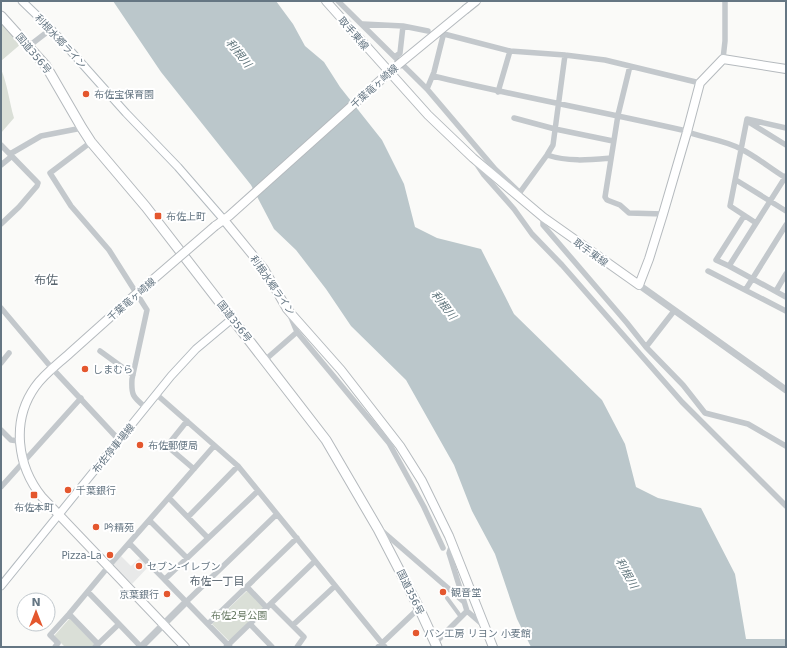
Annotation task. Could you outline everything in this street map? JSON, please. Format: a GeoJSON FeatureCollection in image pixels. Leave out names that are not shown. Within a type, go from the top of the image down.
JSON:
{"type":"FeatureCollection","features":[{"type":"Feature","properties":{"kind":"highway","name":"国道356号"},"geometry":{"type":"LineString","coordinates":[[1,16],[53,75],[91,142],[146,207],[326,440],[378,529],[419,608],[434,646]]}},
{"type":"Feature","properties":{"kind":"main road","name":"利根水郷ライン"},"geometry":{"type":"LineString","coordinates":[[22,1],[51,29],[136,124],[226,218],[264,269],[288,309],[314,337],[341,370],[400,446],[422,481],[452,544],[493,647]]}},
{"type":"Feature","properties":{"kind":"main road","name":"取手東線"},"geometry":{"type":"LineString","coordinates":[[326,1],[391,70],[432,119],[473,158],[543,217],[639,285]]}},
{"type":"Feature","properties":{"kind":"main road","name":"千葉竜ヶ崎線"},"geometry":{"type":"LineString","coordinates":[[185,647],[58,515],[36,490],[23,463],[19,441],[21,423],[28,399],[39,382],[53,368],[127,302],[226,218],[391,70],[476,1]]}},
{"type":"Feature","properties":{"kind":"main road"},"geometry":{"type":"LineString","coordinates":[[639,285],[663,214],[700,83],[723,59],[786,69]]}},
{"type":"Feature","properties":{"kind":"main road","name":"布佐停車場線"},"geometry":{"type":"LineString","coordinates":[[1,586],[156,394],[196,349],[233,318]]}},
{"type":"Feature","properties":{"kind":"street"},"geometry":{"type":"LineString","coordinates":[[338,1],[363,24],[427,89],[490,163],[517,190],[518,195]]}},
{"type":"Feature","properties":{"kind":"street"},"geometry":{"type":"LineString","coordinates":[[723,59],[725,41],[724,1]]}},
{"type":"Feature","properties":{"kind":"street"},"geometry":{"type":"LineString","coordinates":[[363,24],[403,26],[428,30]]}},
{"type":"Feature","properties":{"kind":"street"},"geometry":{"type":"LineString","coordinates":[[395,57],[400,53],[403,26]]}},
{"type":"Feature","properties":{"kind":"street"},"geometry":{"type":"LineString","coordinates":[[29,46],[51,29]]}},
{"type":"Feature","properties":{"kind":"street"},"geometry":{"type":"LineString","coordinates":[[427,89],[433,76],[444,34],[510,51],[565,55],[605,60],[700,83]]}},
{"type":"Feature","properties":{"kind":"street"},"geometry":{"type":"LineString","coordinates":[[498,92],[510,51]]}},
{"type":"Feature","properties":{"kind":"street"},"geometry":{"type":"LineString","coordinates":[[518,195],[553,145],[565,55]]}},
{"type":"Feature","properties":{"kind":"street"},"geometry":{"type":"LineString","coordinates":[[630,66],[613,141],[605,197],[607,200],[620,205],[629,213],[663,214]]}},
{"type":"Feature","properties":{"kind":"street"},"geometry":{"type":"LineString","coordinates":[[433,76],[498,92],[618,115],[718,140],[741,149],[786,177],[729,266]]}},
{"type":"Feature","properties":{"kind":"street"},"geometry":{"type":"LineString","coordinates":[[514,118],[555,129],[613,141]]}},
{"type":"Feature","properties":{"kind":"street"},"geometry":{"type":"LineString","coordinates":[[747,121],[747,119],[786,128]]}},
{"type":"Feature","properties":{"kind":"street"},"geometry":{"type":"LineString","coordinates":[[747,121],[786,145]]}},
{"type":"Feature","properties":{"kind":"street"},"geometry":{"type":"LineString","coordinates":[[747,121],[730,206],[756,223]]}},
{"type":"Feature","properties":{"kind":"street"},"geometry":{"type":"LineString","coordinates":[[1,165],[11,155],[41,136],[82,128]]}},
{"type":"Feature","properties":{"kind":"street"},"geometry":{"type":"LineString","coordinates":[[91,142],[50,173],[71,206],[109,250],[147,310],[131,391],[132,395],[145,407]]}},
{"type":"Feature","properties":{"kind":"street"},"geometry":{"type":"LineString","coordinates":[[1,145],[38,183],[19,207],[1,224]]}},
{"type":"Feature","properties":{"kind":"street"},"geometry":{"type":"LineString","coordinates":[[547,155],[561,160],[611,158]]}},
{"type":"Feature","properties":{"kind":"street"},"geometry":{"type":"LineString","coordinates":[[473,158],[484,175],[514,209],[532,234],[562,265],[682,402],[786,506]]}},
{"type":"Feature","properties":{"kind":"street"},"geometry":{"type":"LineString","coordinates":[[736,180],[786,211]]}},
{"type":"Feature","properties":{"kind":"street"},"geometry":{"type":"LineString","coordinates":[[744,216],[716,260],[786,297]]}},
{"type":"Feature","properties":{"kind":"street"},"geometry":{"type":"LineString","coordinates":[[543,217],[543,226],[627,323],[646,348],[683,385],[706,413],[748,424],[786,446]]}},
{"type":"Feature","properties":{"kind":"street"},"geometry":{"type":"LineString","coordinates":[[746,289],[786,225]]}},
{"type":"Feature","properties":{"kind":"street"},"geometry":{"type":"LineString","coordinates":[[708,271],[746,289],[786,311]]}},
{"type":"Feature","properties":{"kind":"street"},"geometry":{"type":"LineString","coordinates":[[776,291],[786,274]]}},
{"type":"Feature","properties":{"kind":"street"},"geometry":{"type":"LineString","coordinates":[[639,285],[786,390]]}},
{"type":"Feature","properties":{"kind":"street"},"geometry":{"type":"LineString","coordinates":[[1,308],[53,368],[119,440]]}},
{"type":"Feature","properties":{"kind":"street"},"geometry":{"type":"LineString","coordinates":[[288,309],[297,332],[389,443],[415,489],[443,548]]}},
{"type":"Feature","properties":{"kind":"street"},"geometry":{"type":"LineString","coordinates":[[646,348],[674,311]]}},
{"type":"Feature","properties":{"kind":"street"},"geometry":{"type":"LineString","coordinates":[[297,332],[314,337]]}},
{"type":"Feature","properties":{"kind":"street"},"geometry":{"type":"LineString","coordinates":[[265,360],[297,332]]}},
{"type":"Feature","properties":{"kind":"street"},"geometry":{"type":"LineString","coordinates":[[100,351],[133,375]]}},
{"type":"Feature","properties":{"kind":"street"},"geometry":{"type":"LineString","coordinates":[[1,363],[9,353]]}},
{"type":"Feature","properties":{"kind":"street"},"geometry":{"type":"LineString","coordinates":[[156,394],[238,466],[382,646],[419,608]]}},
{"type":"Feature","properties":{"kind":"street"},"geometry":{"type":"LineString","coordinates":[[1,487],[81,398]]}},
{"type":"Feature","properties":{"kind":"street"},"geometry":{"type":"LineString","coordinates":[[187,421],[167,446],[194,469]]}},
{"type":"Feature","properties":{"kind":"street"},"geometry":{"type":"LineString","coordinates":[[1,430],[11,440],[19,441]]}},
{"type":"Feature","properties":{"kind":"street"},"geometry":{"type":"LineString","coordinates":[[58,646],[50,635],[214,446]]}},
{"type":"Feature","properties":{"kind":"street"},"geometry":{"type":"LineString","coordinates":[[188,518],[238,466]]}},
{"type":"Feature","properties":{"kind":"street"},"geometry":{"type":"LineString","coordinates":[[165,579],[258,491]]}},
{"type":"Feature","properties":{"kind":"street"},"geometry":{"type":"LineString","coordinates":[[169,498],[208,538]]}},
{"type":"Feature","properties":{"kind":"street"},"geometry":{"type":"LineString","coordinates":[[88,592],[141,647],[277,514]]}},
{"type":"Feature","properties":{"kind":"street"},"geometry":{"type":"LineString","coordinates":[[150,521],[187,558]]}},
{"type":"Feature","properties":{"kind":"street"},"geometry":{"type":"LineString","coordinates":[[378,529],[464,602]]}},
{"type":"Feature","properties":{"kind":"street"},"geometry":{"type":"LineString","coordinates":[[208,624],[297,538]]}},
{"type":"Feature","properties":{"kind":"street"},"geometry":{"type":"LineString","coordinates":[[129,544],[165,579],[228,646],[315,562]]}},
{"type":"Feature","properties":{"kind":"street"},"geometry":{"type":"LineString","coordinates":[[452,544],[449,553],[467,611],[486,628]]}},
{"type":"Feature","properties":{"kind":"street"},"geometry":{"type":"LineString","coordinates":[[293,625],[335,586]]}},
{"type":"Feature","properties":{"kind":"street"},"geometry":{"type":"LineString","coordinates":[[247,587],[293,625],[304,637],[297,647]]}},
{"type":"Feature","properties":{"kind":"street"},"geometry":{"type":"LineString","coordinates":[[447,598],[461,617]]}},
{"type":"Feature","properties":{"kind":"street"},"geometry":{"type":"LineString","coordinates":[[434,646],[467,611]]}},
{"type":"Feature","properties":{"kind":"street"},"geometry":{"type":"LineString","coordinates":[[69,614],[97,645],[119,624]]}},
{"type":"Feature","properties":{"kind":"street"},"geometry":{"type":"LineString","coordinates":[[250,624],[272,647]]}},
{"type":"Feature","properties":{"kind":"shaded area"},"geometry":{"type":"Polygon","coordinates":[[[121,556],[131,566],[140,558],[149,566],[132,584],[113,565],[121,556]]]}},
{"type":"Feature","properties":{"kind":"green space"},"geometry":{"type":"Polygon","coordinates":[[[1,21],[22,43],[1,61],[1,21]]]}},
{"type":"Feature","properties":{"kind":"green space"},"geometry":{"type":"Polygon","coordinates":[[[1,69],[14,118],[1,133],[1,69]]]}},
{"type":"Feature","properties":{"kind":"green space","name":"布佐2号公園"},"geometry":{"type":"Polygon","coordinates":[[[248,590],[265,607],[231,640],[228,640],[212,624],[248,590]]]}},
{"type":"Feature","properties":{"kind":"green space"},"geometry":{"type":"Polygon","coordinates":[[[70,618],[95,644],[92,647],[65,647],[54,636],[70,618]]]}},
{"type":"Feature","properties":{"kind":"water","name":"利根川"},"geometry":{"type":"Polygon","coordinates":[[[113,1],[276,1],[293,24],[305,46],[324,62],[340,87],[382,140],[404,184],[415,227],[437,238],[481,249],[514,314],[602,400],[625,444],[636,487],[658,498],[701,508],[735,574],[746,639],[786,639],[786,647],[531,647],[517,619],[495,554],[472,511],[454,465],[406,380],[351,326],[326,289],[296,250],[274,229],[251,185],[161,72],[113,1]]]}},
{"type":"Feature","properties":{"kind":"place","name":"布佐宝保育園"},"geometry":{"type":"Point","coordinates":[86,94]}},
{"type":"Feature","properties":{"kind":"place","name":"布佐上町"},"geometry":{"type":"Point","coordinates":[158,216]}},
{"type":"Feature","properties":{"kind":"place","name":"しまむら"},"geometry":{"type":"Point","coordinates":[85,369]}},
{"type":"Feature","properties":{"kind":"place","name":"布佐郵便局"},"geometry":{"type":"Point","coordinates":[140,445]}},
{"type":"Feature","properties":{"kind":"place","name":"千葉銀行"},"geometry":{"type":"Point","coordinates":[68,490]}},
{"type":"Feature","properties":{"kind":"place","name":"布佐本町"},"geometry":{"type":"Point","coordinates":[34,495]}},
{"type":"Feature","properties":{"kind":"place","name":"吟精苑"},"geometry":{"type":"Point","coordinates":[96,527]}},
{"type":"Feature","properties":{"kind":"place","name":"Pizza-La"},"geometry":{"type":"Point","coordinates":[110,555]}},
{"type":"Feature","properties":{"kind":"place","name":"セブン-イレブン"},"geometry":{"type":"Point","coordinates":[139,566]}},
{"type":"Feature","properties":{"kind":"place","name":"観音堂"},"geometry":{"type":"Point","coordinates":[443,592]}},
{"type":"Feature","properties":{"kind":"place","name":"京葉銀行"},"geometry":{"type":"Point","coordinates":[167,594]}},
{"type":"Feature","properties":{"kind":"place","name":"パン工房 リヨン 小麦館"},"geometry":{"type":"Point","coordinates":[416,633]}},
{"type":"Feature","properties":{"kind":"district","name":"布佐"},"geometry":{"type":"Point","coordinates":[46,280]}},
{"type":"Feature","properties":{"kind":"district","name":"布佐一丁目"},"geometry":{"type":"Point","coordinates":[217,581]}}]}
